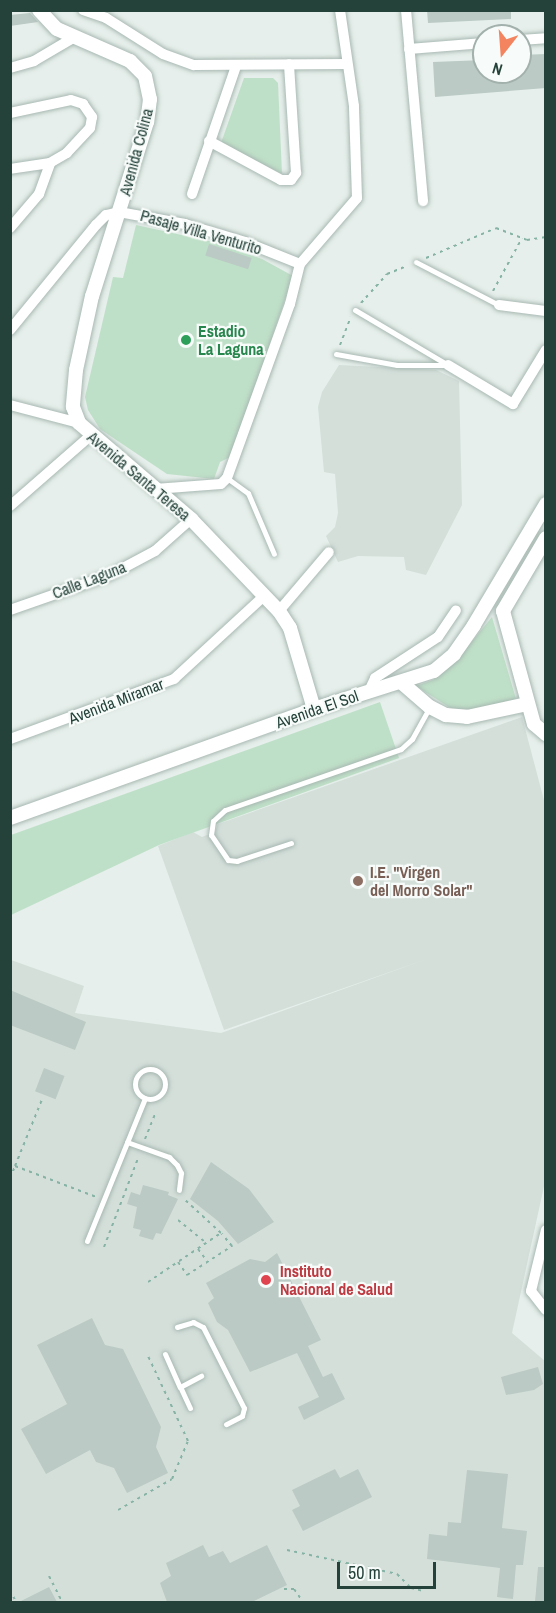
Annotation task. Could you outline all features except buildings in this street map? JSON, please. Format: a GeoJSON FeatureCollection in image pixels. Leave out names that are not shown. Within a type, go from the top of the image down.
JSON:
{"type":"FeatureCollection","features":[{"type":"Feature","properties":{"kind":"street","name":"Avenida Colina"},"geometry":{"type":"LineString","coordinates":[[39,10],[57,29],[73,38],[115,51],[145,76],[150,99],[147,122],[119,212]]}},
{"type":"Feature","properties":{"kind":"street"},"geometry":{"type":"LineString","coordinates":[[83,10],[106,18],[178,61],[236,66],[347,64]]}},
{"type":"Feature","properties":{"kind":"street"},"geometry":{"type":"LineString","coordinates":[[155,489],[221,484],[226,478],[290,304],[300,264],[351,208],[359,190],[354,105],[340,10]]}},
{"type":"Feature","properties":{"kind":"street"},"geometry":{"type":"LineString","coordinates":[[406,10],[423,201]]}},
{"type":"Feature","properties":{"kind":"street"},"geometry":{"type":"LineString","coordinates":[[10,68],[34,61],[73,38]]}},
{"type":"Feature","properties":{"kind":"street"},"geometry":{"type":"LineString","coordinates":[[410,49],[472,44]]}},
{"type":"Feature","properties":{"kind":"street"},"geometry":{"type":"LineString","coordinates":[[209,141],[281,180],[291,180],[296,172],[289,64]]}},
{"type":"Feature","properties":{"kind":"street"},"geometry":{"type":"LineString","coordinates":[[192,194],[236,66]]}},
{"type":"Feature","properties":{"kind":"street"},"geometry":{"type":"LineString","coordinates":[[10,113],[71,100],[89,110],[90,128],[67,153],[50,163],[10,169]]}},
{"type":"Feature","properties":{"kind":"street"},"geometry":{"type":"LineString","coordinates":[[10,228],[39,194],[50,163]]}},
{"type":"Feature","properties":{"kind":"street","name":"Pasaje Villa Venturito"},"geometry":{"type":"LineString","coordinates":[[10,330],[96,225],[106,215],[119,212],[185,224],[245,242],[300,264]]}},
{"type":"Feature","properties":{"kind":"street","name":"Avenida Santa Teresa"},"geometry":{"type":"LineString","coordinates":[[119,212],[92,296],[76,370],[73,407],[78,423],[90,436],[191,519],[263,597],[279,611],[290,628],[314,709]]}},
{"type":"Feature","properties":{"kind":"street"},"geometry":{"type":"LineString","coordinates":[[499,305],[546,311]]}},
{"type":"Feature","properties":{"kind":"street"},"geometry":{"type":"LineString","coordinates":[[448,365],[513,404],[546,350]]}},
{"type":"Feature","properties":{"kind":"street"},"geometry":{"type":"LineString","coordinates":[[10,405],[78,423]]}},
{"type":"Feature","properties":{"kind":"street"},"geometry":{"type":"LineString","coordinates":[[10,506],[90,436]]}},
{"type":"Feature","properties":{"kind":"street","name":"Avenida El Sol"},"geometry":{"type":"LineString","coordinates":[[10,818],[314,709],[434,671],[454,654],[546,504]]}},
{"type":"Feature","properties":{"kind":"street","name":"Calle Laguna"},"geometry":{"type":"LineString","coordinates":[[10,610],[110,575],[155,551],[191,519]]}},
{"type":"Feature","properties":{"kind":"street"},"geometry":{"type":"LineString","coordinates":[[542,733],[527,704],[503,611],[546,538]]}},
{"type":"Feature","properties":{"kind":"street"},"geometry":{"type":"LineString","coordinates":[[279,611],[329,552]]}},
{"type":"Feature","properties":{"kind":"street","name":"Avenida Miramar"},"geometry":{"type":"LineString","coordinates":[[10,739],[174,679],[263,597]]}},
{"type":"Feature","properties":{"kind":"street"},"geometry":{"type":"LineString","coordinates":[[369,691],[375,678],[438,638],[456,610]]}},
{"type":"Feature","properties":{"kind":"street"},"geometry":{"type":"LineString","coordinates":[[402,683],[430,707],[446,715],[467,717],[527,704]]}},
{"type":"Feature","properties":{"kind":"street"},"geometry":{"type":"LineString","coordinates":[[546,1230],[531,1291],[546,1310]]}},
{"type":"Feature","properties":{"kind":"lane"},"geometry":{"type":"LineString","coordinates":[[416,262],[499,305]]}},
{"type":"Feature","properties":{"kind":"lane"},"geometry":{"type":"LineString","coordinates":[[355,309],[448,365]]}},
{"type":"Feature","properties":{"kind":"lane"},"geometry":{"type":"LineString","coordinates":[[336,354],[397,365],[448,365]]}},
{"type":"Feature","properties":{"kind":"lane"},"geometry":{"type":"LineString","coordinates":[[226,478],[248,493],[274,554]]}},
{"type":"Feature","properties":{"kind":"lane"},"geometry":{"type":"LineString","coordinates":[[291,843],[237,861],[228,860],[211,835],[213,821],[225,810],[401,749],[412,740],[430,707]]}},
{"type":"Feature","properties":{"kind":"lane"},"geometry":{"type":"LineString","coordinates":[[145,1070],[155,1070],[163,1076],[163,1091],[155,1098],[145,1098],[137,1091],[135,1081],[145,1070]]}},
{"type":"Feature","properties":{"kind":"lane"},"geometry":{"type":"LineString","coordinates":[[87,1241],[145,1098]]}},
{"type":"Feature","properties":{"kind":"lane"},"geometry":{"type":"LineString","coordinates":[[127,1142],[177,1165],[181,1173],[178,1190]]}},
{"type":"Feature","properties":{"kind":"lane"},"geometry":{"type":"LineString","coordinates":[[177,1327],[194,1322],[203,1327],[244,1408],[242,1416],[226,1424]]}},
{"type":"Feature","properties":{"kind":"lane"},"geometry":{"type":"LineString","coordinates":[[165,1354],[190,1408]]}},
{"type":"Feature","properties":{"kind":"lane"},"geometry":{"type":"LineString","coordinates":[[180,1387],[201,1376]]}},
{"type":"Feature","properties":{"kind":"path"},"geometry":{"type":"LineString","coordinates":[[488,300],[522,238]]}},
{"type":"Feature","properties":{"kind":"path"},"geometry":{"type":"LineString","coordinates":[[10,1178],[43,1097]]}},
{"type":"Feature","properties":{"kind":"path"},"geometry":{"type":"LineString","coordinates":[[104,1247],[155,1114]]}},
{"type":"Feature","properties":{"kind":"path"},"geometry":{"type":"LineString","coordinates":[[15,1166],[104,1200]]}},
{"type":"Feature","properties":{"kind":"path"},"geometry":{"type":"LineString","coordinates":[[178,1190],[232,1246],[187,1275],[178,1262]]}},
{"type":"Feature","properties":{"kind":"path"},"geometry":{"type":"LineString","coordinates":[[178,1220],[206,1243]]}},
{"type":"Feature","properties":{"kind":"path"},"geometry":{"type":"LineString","coordinates":[[148,1282],[221,1233]]}},
{"type":"Feature","properties":{"kind":"path"},"geometry":{"type":"LineString","coordinates":[[198,1249],[208,1261]]}},
{"type":"Feature","properties":{"kind":"path"},"geometry":{"type":"LineString","coordinates":[[118,1510],[172,1479],[189,1441],[147,1354]]}},
{"type":"Feature","properties":{"kind":"path"},"geometry":{"type":"LineString","coordinates":[[287,1550],[397,1574],[411,1588],[423,1591]]}},
{"type":"Feature","properties":{"kind":"path"},"geometry":{"type":"LineString","coordinates":[[49,1576],[62,1602]]}},
{"type":"Feature","properties":{"kind":"path"},"geometry":{"type":"LineString","coordinates":[[284,1589],[294,1589],[303,1602]]}},
{"type":"Feature","properties":{"kind":"path"},"geometry":{"type":"LineString","coordinates":[[10,1590],[16,1602]]}},
{"type":"Feature","properties":{"kind":"shaded area"},"geometry":{"type":"Polygon","coordinates":[[[339,365],[436,370],[459,381],[462,505],[426,575],[406,570],[404,557],[358,556],[338,562],[326,536],[335,527],[338,513],[335,474],[324,472],[318,407],[322,392],[339,365]]]}},
{"type":"Feature","properties":{"kind":"shaded area","name":"Instituto Nacional de Salud"},"geometry":{"type":"Polygon","coordinates":[[[522,717],[545,804],[546,1177],[512,1333],[545,1361],[545,1602],[11,1602],[11,960],[84,986],[75,1013],[221,1033],[427,959],[224,1030],[158,846],[193,832],[202,837],[215,832],[218,824],[522,717]]]}},
{"type":"Feature","properties":{"kind":"green space"},"geometry":{"type":"Polygon","coordinates":[[[244,78],[273,78],[278,83],[282,174],[221,143],[244,78]]]}},
{"type":"Feature","properties":{"kind":"green space","name":"Estadio La Laguna"},"geometry":{"type":"Polygon","coordinates":[[[136,225],[209,241],[262,259],[293,276],[232,456],[220,462],[214,479],[167,474],[100,429],[88,410],[85,397],[113,277],[123,278],[136,225]]]}},
{"type":"Feature","properties":{"kind":"green space"},"geometry":{"type":"Polygon","coordinates":[[[492,617],[516,699],[475,710],[452,709],[416,686],[433,680],[456,661],[492,617]]]}},
{"type":"Feature","properties":{"kind":"green space"},"geometry":{"type":"Polygon","coordinates":[[[380,702],[399,758],[159,845],[11,915],[11,835],[380,702]]]}},
{"type":"Feature","properties":{"kind":"place","name":"Estadio La Laguna"},"geometry":{"type":"Point","coordinates":[186,340]}},
{"type":"Feature","properties":{"kind":"place","name":"I.E. \"Virgen del Morro Solar\""},"geometry":{"type":"Point","coordinates":[358,881]}},
{"type":"Feature","properties":{"kind":"place","name":"Instituto Nacional de Salud"},"geometry":{"type":"Point","coordinates":[266,1280]}}]}
